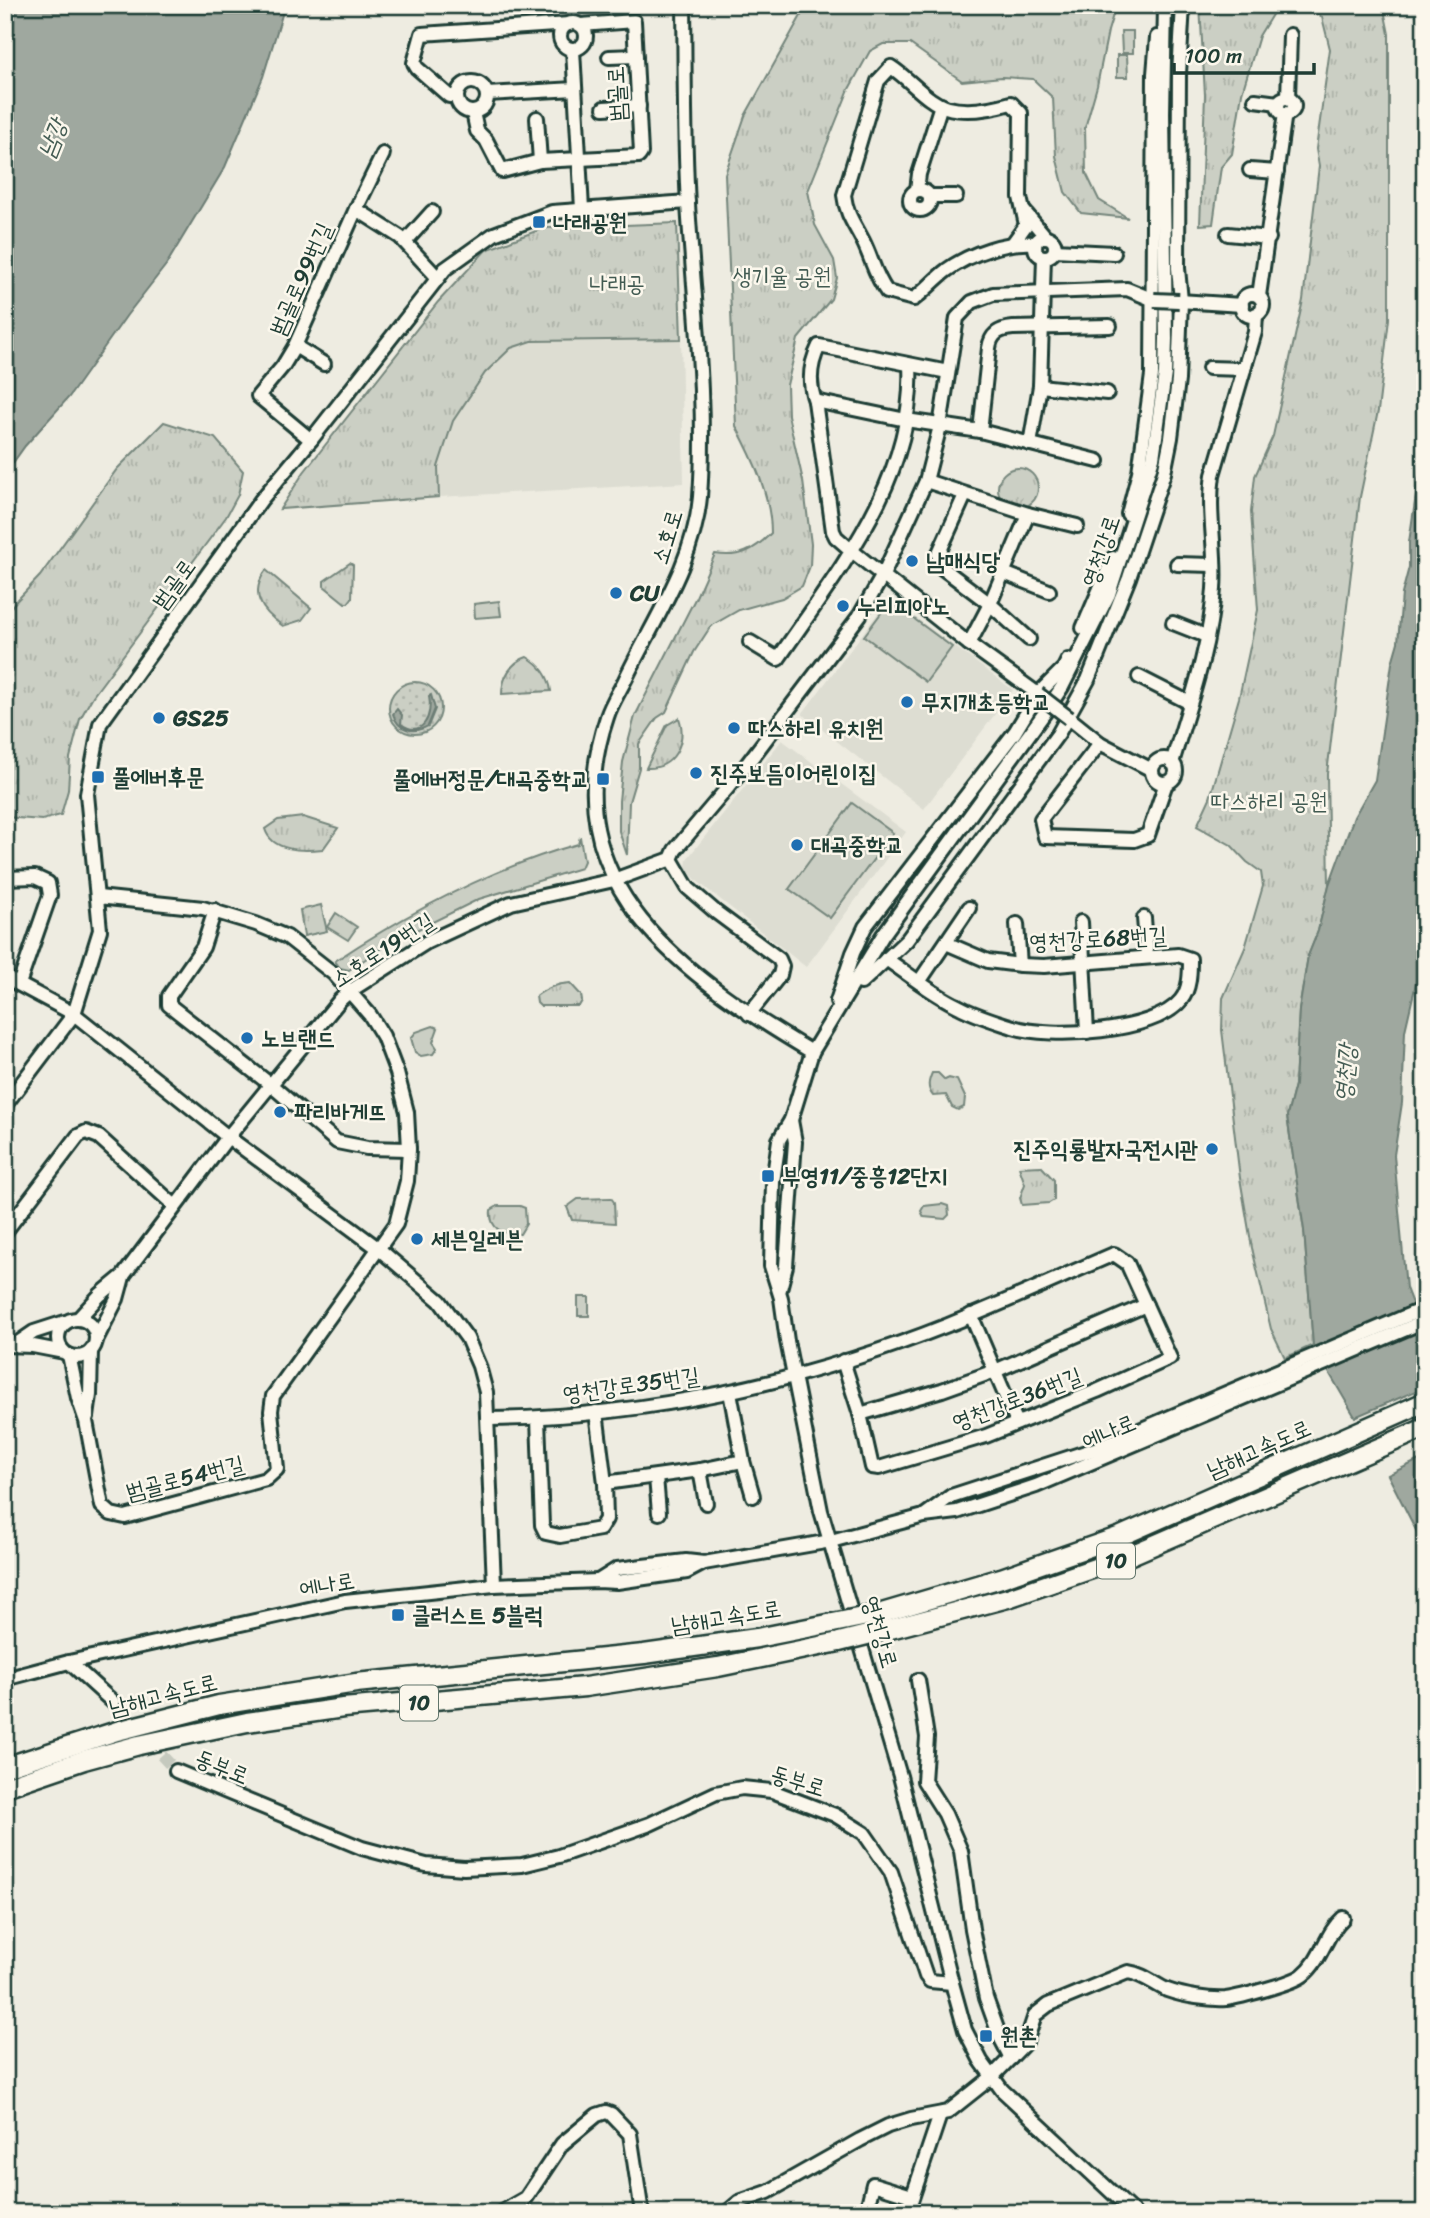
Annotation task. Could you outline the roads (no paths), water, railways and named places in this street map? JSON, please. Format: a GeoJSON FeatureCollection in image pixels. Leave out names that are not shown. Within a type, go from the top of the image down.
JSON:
{"type":"FeatureCollection","features":[{"type":"Feature","properties":{"kind":"highway","name":"남해고속도로"},"geometry":{"type":"LineString","coordinates":[[5,1787],[84,1760],[139,1745],[247,1722],[343,1708],[585,1687],[718,1667],[839,1642],[883,1622],[1121,1536],[1425,1402]]}},
{"type":"Feature","properties":{"kind":"highway","name":"남해고속도로"},"geometry":{"type":"LineString","coordinates":[[5,1767],[117,1731],[219,1705],[356,1683],[644,1654],[757,1638],[833,1623],[883,1622],[1009,1598],[1124,1558],[1425,1428]]}},
{"type":"Feature","properties":{"kind":"highway"},"geometry":{"type":"LineString","coordinates":[[5,1800],[53,1782],[84,1760]]}},
{"type":"Feature","properties":{"kind":"street","name":"소호로"},"geometry":{"type":"LineString","coordinates":[[684,5],[688,202],[698,339],[702,456],[699,501],[691,545],[668,597],[607,715],[597,754],[593,804],[601,851],[614,880],[642,921],[670,954],[749,1014],[812,1052]]}},
{"type":"Feature","properties":{"kind":"street","name":"영천강로"},"geometry":{"type":"LineString","coordinates":[[826,1031],[853,953],[865,927],[1015,732],[1038,694],[1064,668],[1099,594],[1128,512],[1139,472],[1152,375],[1154,74],[1164,5]]}},
{"type":"Feature","properties":{"kind":"street","name":"영천강로"},"geometry":{"type":"LineString","coordinates":[[826,1031],[883,935],[1062,687],[1109,594],[1133,524],[1153,457],[1165,374],[1167,289],[1163,113],[1164,5]]}},
{"type":"Feature","properties":{"kind":"street","name":"영천강로"},"geometry":{"type":"LineString","coordinates":[[952,1983],[900,1776],[821,1511],[779,1290],[771,1266],[773,1182],[779,1140],[791,1120],[812,1052],[858,986],[907,940],[1069,718],[1088,680],[1129,578],[1164,473],[1178,380],[1179,74],[1184,5]]}},
{"type":"Feature","properties":{"kind":"street","name":"범골로"},"geometry":{"type":"LineString","coordinates":[[457,96],[449,96],[417,68],[415,58],[422,34],[634,20],[641,153],[639,156],[540,161],[502,171],[486,140],[477,131],[473,112],[460,106],[457,96],[461,87],[474,82],[482,86],[487,94],[575,89]]}},
{"type":"Feature","properties":{"kind":"street","name":"범골로"},"geometry":{"type":"LineString","coordinates":[[575,24],[586,32],[586,41],[580,48],[573,50],[564,45],[560,38],[562,29],[575,24]]}},
{"type":"Feature","properties":{"kind":"street"},"geometry":{"type":"LineString","coordinates":[[1242,305],[1247,313],[1256,314],[1261,311],[1263,304],[1259,296],[1277,173],[1290,35]]}},
{"type":"Feature","properties":{"kind":"street","name":"범골로"},"geometry":{"type":"LineString","coordinates":[[573,50],[582,208]]}},
{"type":"Feature","properties":{"kind":"street"},"geometry":{"type":"LineString","coordinates":[[610,57],[636,56]]}},
{"type":"Feature","properties":{"kind":"street"},"geometry":{"type":"LineString","coordinates":[[1042,246],[1026,225],[1020,197],[1021,113],[1011,103],[990,109],[961,110],[941,105],[931,101],[891,66],[878,81],[844,195],[845,210],[864,243],[877,279],[887,292],[914,299],[945,271],[964,260],[1009,245],[1114,253]]}},
{"type":"Feature","properties":{"kind":"street"},"geometry":{"type":"LineString","coordinates":[[473,112],[482,108],[487,94]]}},
{"type":"Feature","properties":{"kind":"street"},"geometry":{"type":"LineString","coordinates":[[1255,100],[1284,105]]}},
{"type":"Feature","properties":{"kind":"street"},"geometry":{"type":"LineString","coordinates":[[941,105],[919,174],[923,193],[956,196]]}},
{"type":"Feature","properties":{"kind":"street"},"geometry":{"type":"LineString","coordinates":[[604,108],[639,106]]}},
{"type":"Feature","properties":{"kind":"street"},"geometry":{"type":"LineString","coordinates":[[537,118],[540,161]]}},
{"type":"Feature","properties":{"kind":"street"},"geometry":{"type":"LineString","coordinates":[[356,209],[383,153]]}},
{"type":"Feature","properties":{"kind":"street"},"geometry":{"type":"LineString","coordinates":[[1250,170],[1277,173]]}},
{"type":"Feature","properties":{"kind":"street","name":"범골로"},"geometry":{"type":"LineString","coordinates":[[5,1105],[74,1014],[100,930],[87,794],[100,724],[261,500],[445,269],[494,233],[552,212],[688,202]]}},
{"type":"Feature","properties":{"kind":"street","name":"범골로99번길"},"geometry":{"type":"LineString","coordinates":[[311,440],[258,396],[283,366],[295,346],[356,209],[405,242],[438,278]]}},
{"type":"Feature","properties":{"kind":"street"},"geometry":{"type":"LineString","coordinates":[[1024,211],[1042,246],[1040,386],[1030,444]]}},
{"type":"Feature","properties":{"kind":"street"},"geometry":{"type":"LineString","coordinates":[[405,242],[432,212]]}},
{"type":"Feature","properties":{"kind":"street"},"geometry":{"type":"LineString","coordinates":[[1009,245],[1026,225]]}},
{"type":"Feature","properties":{"kind":"street"},"geometry":{"type":"LineString","coordinates":[[1228,234],[1269,238]]}},
{"type":"Feature","properties":{"kind":"street"},"geometry":{"type":"LineString","coordinates":[[749,1014],[780,975],[782,966],[779,959],[688,888],[671,859],[675,850],[741,772],[860,615],[883,575],[926,481],[940,426],[957,318],[972,302],[993,294],[1043,290],[1127,289],[1153,300],[1242,305]]}},
{"type":"Feature","properties":{"kind":"street"},"geometry":{"type":"LineString","coordinates":[[1242,305],[1249,294],[1259,296]]}},
{"type":"Feature","properties":{"kind":"street"},"geometry":{"type":"LineString","coordinates":[[1100,743],[1041,819],[1045,837],[1134,840],[1148,835],[1166,783],[1175,773],[1172,763],[1206,636],[1214,588],[1210,491],[1255,332],[1256,314]]}},
{"type":"Feature","properties":{"kind":"street"},"geometry":{"type":"LineString","coordinates":[[980,431],[990,340],[1001,329],[1110,326]]}},
{"type":"Feature","properties":{"kind":"street"},"geometry":{"type":"LineString","coordinates":[[948,372],[819,345],[810,372],[810,388],[815,401],[836,537],[969,644],[1100,743],[1152,770],[1156,780],[1166,783]]}},
{"type":"Feature","properties":{"kind":"street"},"geometry":{"type":"LineString","coordinates":[[295,346],[324,364]]}},
{"type":"Feature","properties":{"kind":"street"},"geometry":{"type":"LineString","coordinates":[[750,642],[778,659],[872,518],[891,474],[906,420],[911,384],[910,365]]}},
{"type":"Feature","properties":{"kind":"street"},"geometry":{"type":"LineString","coordinates":[[1209,368],[1244,369]]}},
{"type":"Feature","properties":{"kind":"street"},"geometry":{"type":"LineString","coordinates":[[1040,386],[1107,393]]}},
{"type":"Feature","properties":{"kind":"street"},"geometry":{"type":"LineString","coordinates":[[815,401],[906,420],[980,431],[1098,461]]}},
{"type":"Feature","properties":{"kind":"street"},"geometry":{"type":"LineString","coordinates":[[926,481],[1028,514],[1077,526]]}},
{"type":"Feature","properties":{"kind":"street"},"geometry":{"type":"LineString","coordinates":[[965,495],[938,555],[941,567],[990,604],[1029,639]]}},
{"type":"Feature","properties":{"kind":"street"},"geometry":{"type":"LineString","coordinates":[[969,644],[990,604],[1028,514]]}},
{"type":"Feature","properties":{"kind":"street"},"geometry":{"type":"LineString","coordinates":[[1177,564],[1213,565]]}},
{"type":"Feature","properties":{"kind":"street"},"geometry":{"type":"LineString","coordinates":[[1004,573],[1049,591]]}},
{"type":"Feature","properties":{"kind":"street"},"geometry":{"type":"LineString","coordinates":[[1173,623],[1206,636]]}},
{"type":"Feature","properties":{"kind":"street"},"geometry":{"type":"LineString","coordinates":[[1139,677],[1190,702]]}},
{"type":"Feature","properties":{"kind":"street"},"geometry":{"type":"LineString","coordinates":[[1152,770],[1158,761],[1165,759],[1172,763]]}},
{"type":"Feature","properties":{"kind":"street","name":"소호로19번길"},"geometry":{"type":"LineString","coordinates":[[228,1137],[340,1000],[427,942],[511,903],[614,880],[671,859]]}},
{"type":"Feature","properties":{"kind":"street"},"geometry":{"type":"LineString","coordinates":[[5,878],[35,877],[48,883],[50,895],[19,984]]}},
{"type":"Feature","properties":{"kind":"street","name":"범골로54번길"},"geometry":{"type":"LineString","coordinates":[[86,1421],[102,1506],[111,1514],[125,1517],[267,1479],[277,1469],[271,1411],[273,1395],[396,1224],[407,1181],[409,1149],[407,1112],[397,1073],[383,1036],[370,1015],[334,974],[287,937],[215,910],[98,897]]}},
{"type":"Feature","properties":{"kind":"street"},"geometry":{"type":"LineString","coordinates":[[919,982],[969,908]]}},
{"type":"Feature","properties":{"kind":"street"},"geometry":{"type":"LineString","coordinates":[[215,910],[203,947],[169,996],[169,1005],[271,1085],[337,1142],[367,1148],[409,1149]]}},
{"type":"Feature","properties":{"kind":"street"},"geometry":{"type":"LineString","coordinates":[[1144,918],[1147,956]]}},
{"type":"Feature","properties":{"kind":"street"},"geometry":{"type":"LineString","coordinates":[[1082,922],[1087,1032]]}},
{"type":"Feature","properties":{"kind":"street"},"geometry":{"type":"LineString","coordinates":[[1017,924],[1020,965]]}},
{"type":"Feature","properties":{"kind":"street","name":"영천강로68번길"},"geometry":{"type":"LineString","coordinates":[[886,959],[958,1007],[1016,1028],[1065,1034],[1125,1026],[1164,1013],[1181,1000],[1189,982],[1190,959],[1178,956],[1147,956],[1044,966],[1020,965],[988,961],[946,943]]}},
{"type":"Feature","properties":{"kind":"street"},"geometry":{"type":"LineString","coordinates":[[5,977],[74,1014],[228,1137],[379,1249],[440,1301],[467,1338],[486,1392],[494,1585]]}},
{"type":"Feature","properties":{"kind":"street","name":"영천강로"},"geometry":{"type":"LineString","coordinates":[[779,1290],[786,1266],[795,1142],[791,1120]]}},
{"type":"Feature","properties":{"kind":"street"},"geometry":{"type":"LineString","coordinates":[[5,1232],[78,1136],[86,1132],[99,1137],[175,1206]]}},
{"type":"Feature","properties":{"kind":"street"},"geometry":{"type":"LineString","coordinates":[[86,1421],[67,1354],[58,1343],[61,1326],[72,1320],[123,1276],[228,1137]]}},
{"type":"Feature","properties":{"kind":"street","name":"영천강로36번길"},"geometry":{"type":"LineString","coordinates":[[794,1375],[843,1361],[971,1315],[1114,1254],[1127,1263],[1170,1358],[986,1436],[879,1468],[872,1466],[860,1413],[843,1361]]}},
{"type":"Feature","properties":{"kind":"street"},"geometry":{"type":"LineString","coordinates":[[10,1345],[81,1357],[93,1346],[117,1299],[123,1276]]}},
{"type":"Feature","properties":{"kind":"street","name":"영천강로36번길"},"geometry":{"type":"LineString","coordinates":[[860,1413],[942,1390],[995,1371],[1146,1305]]}},
{"type":"Feature","properties":{"kind":"street"},"geometry":{"type":"LineString","coordinates":[[1303,1366],[1425,1308]]}},
{"type":"Feature","properties":{"kind":"street"},"geometry":{"type":"LineString","coordinates":[[971,1315],[1017,1423]]}},
{"type":"Feature","properties":{"kind":"street"},"geometry":{"type":"LineString","coordinates":[[10,1345],[34,1332],[72,1320],[92,1326],[90,1395],[86,1421]]}},
{"type":"Feature","properties":{"kind":"street"},"geometry":{"type":"LineString","coordinates":[[1303,1366],[1425,1321]]}},
{"type":"Feature","properties":{"kind":"street","name":"에나로"},"geometry":{"type":"LineString","coordinates":[[69,1662],[345,1601],[494,1585],[618,1582],[687,1572],[704,1563],[831,1541],[924,1516],[951,1496],[1095,1449],[1303,1366]]}},
{"type":"Feature","properties":{"kind":"street","name":"영천강로35번길"},"geometry":{"type":"LineString","coordinates":[[488,1419],[538,1419],[596,1412],[730,1392],[794,1375]]}},
{"type":"Feature","properties":{"kind":"street","name":"영천강로35번길"},"geometry":{"type":"LineString","coordinates":[[730,1392],[752,1496]]}},
{"type":"Feature","properties":{"kind":"street"},"geometry":{"type":"LineString","coordinates":[[596,1412],[605,1483],[700,1470],[743,1461]]}},
{"type":"Feature","properties":{"kind":"street","name":"영천강로35번길"},"geometry":{"type":"LineString","coordinates":[[538,1419],[542,1525],[546,1533],[560,1536],[600,1529],[606,1519],[605,1483]]}},
{"type":"Feature","properties":{"kind":"street"},"geometry":{"type":"LineString","coordinates":[[700,1470],[706,1503]]}},
{"type":"Feature","properties":{"kind":"street"},"geometry":{"type":"LineString","coordinates":[[656,1477],[659,1513]]}},
{"type":"Feature","properties":{"kind":"street"},"geometry":{"type":"LineString","coordinates":[[5,1679],[69,1662],[113,1702]]}},
{"type":"Feature","properties":{"kind":"street"},"geometry":{"type":"LineString","coordinates":[[918,1680],[927,1737],[923,1781],[945,1814],[961,1852],[986,1997],[1000,2037],[1011,2058]]}},
{"type":"Feature","properties":{"kind":"street","name":"동부로"},"geometry":{"type":"LineString","coordinates":[[176,1772],[362,1848],[426,1865],[464,1868],[522,1865],[559,1856],[650,1824],[716,1793],[742,1788],[772,1791],[835,1815],[864,1833],[891,1872],[926,1976],[930,1981],[952,1983]]}},
{"type":"Feature","properties":{"kind":"street"},"geometry":{"type":"LineString","coordinates":[[726,2213],[739,2202],[768,2192],[888,2126],[940,2115],[963,2102],[1026,2042],[1035,2015],[1048,2005],[1128,1972],[1149,1979],[1167,1990],[1226,1999],[1279,1986],[1301,1977],[1315,1961],[1328,1935],[1343,1918]]}},
{"type":"Feature","properties":{"kind":"street"},"geometry":{"type":"LineString","coordinates":[[952,1983],[965,2031],[981,2061],[1002,2090],[1134,2213]]}},
{"type":"Feature","properties":{"kind":"street"},"geometry":{"type":"LineString","coordinates":[[500,2213],[526,2198],[562,2144],[597,2115],[606,2112],[630,2134],[642,2213]]}},
{"type":"Feature","properties":{"kind":"street"},"geometry":{"type":"LineString","coordinates":[[907,2213],[940,2115]]}},
{"type":"Feature","properties":{"kind":"street"},"geometry":{"type":"LineString","coordinates":[[866,2213],[873,2184],[912,2196]]}},
{"type":"Feature","properties":{"kind":"water","name":"남강"},"geometry":{"type":"Polygon","coordinates":[[[5,5],[285,5],[263,77],[225,167],[166,265],[69,397],[25,446],[5,474],[5,5]]]}},
{"type":"Feature","properties":{"kind":"water","name":"영천강"},"geometry":{"type":"Polygon","coordinates":[[[1425,414],[1425,944],[1405,1031],[1402,1103],[1394,1155],[1406,1288],[1425,1337],[1425,1387],[1355,1417],[1313,1345],[1304,1230],[1287,1116],[1295,1085],[1299,1010],[1308,956],[1318,931],[1329,885],[1354,817],[1375,780],[1392,663],[1398,642],[1402,594],[1409,567],[1409,542],[1425,414]]]}},
{"type":"Feature","properties":{"kind":"water"},"geometry":{"type":"Polygon","coordinates":[[[431,695],[435,709],[428,726],[412,730],[403,727],[395,720],[393,714],[397,709],[402,715],[401,724],[415,729],[421,727],[428,717],[431,695]]]}},
{"type":"Feature","properties":{"kind":"water"},"geometry":{"type":"Polygon","coordinates":[[[1425,1457],[1425,1548],[1388,1475],[1425,1457]]]}},
{"type":"Feature","properties":{"kind":"tunnel"},"geometry":{"type":"LineString","coordinates":[[113,1702],[176,1771]]}},
{"type":"Feature","properties":{"kind":"place","name":"나래공원"},"geometry":{"type":"Point","coordinates":[539,222]}},
{"type":"Feature","properties":{"kind":"place","name":"남매식당"},"geometry":{"type":"Point","coordinates":[912,561]}},
{"type":"Feature","properties":{"kind":"place","name":"CU"},"geometry":{"type":"Point","coordinates":[616,593]}},
{"type":"Feature","properties":{"kind":"place","name":"누리피아노"},"geometry":{"type":"Point","coordinates":[843,606]}},
{"type":"Feature","properties":{"kind":"place","name":"무지개초등학교"},"geometry":{"type":"Point","coordinates":[907,702]}},
{"type":"Feature","properties":{"kind":"place","name":"GS25"},"geometry":{"type":"Point","coordinates":[159,718]}},
{"type":"Feature","properties":{"kind":"place","name":"따스하리 유치원"},"geometry":{"type":"Point","coordinates":[734,728]}},
{"type":"Feature","properties":{"kind":"place","name":"진주보듬이어린이집"},"geometry":{"type":"Point","coordinates":[696,773]}},
{"type":"Feature","properties":{"kind":"place","name":"풀에버후문"},"geometry":{"type":"Point","coordinates":[98,777]}},
{"type":"Feature","properties":{"kind":"place","name":"풀에버정문/대곡중학교"},"geometry":{"type":"Point","coordinates":[603,779]}},
{"type":"Feature","properties":{"kind":"place","name":"대곡중학교"},"geometry":{"type":"Point","coordinates":[797,845]}},
{"type":"Feature","properties":{"kind":"place","name":"노브랜드"},"geometry":{"type":"Point","coordinates":[247,1038]}},
{"type":"Feature","properties":{"kind":"place","name":"파리바게뜨"},"geometry":{"type":"Point","coordinates":[280,1112]}},
{"type":"Feature","properties":{"kind":"place","name":"진주익룡발자국전시관"},"geometry":{"type":"Point","coordinates":[1212,1149]}},
{"type":"Feature","properties":{"kind":"place","name":"부영11/중흥12단지"},"geometry":{"type":"Point","coordinates":[768,1176]}},
{"type":"Feature","properties":{"kind":"place","name":"세븐일레븐"},"geometry":{"type":"Point","coordinates":[417,1239]}},
{"type":"Feature","properties":{"kind":"place","name":"클러스트 5블럭"},"geometry":{"type":"Point","coordinates":[398,1615]}},
{"type":"Feature","properties":{"kind":"place","name":"원촌"},"geometry":{"type":"Point","coordinates":[986,2036]}},
{"type":"Feature","properties":{"kind":"park label","name":"생기율 공원"},"geometry":{"type":"Point","coordinates":[782,276]}},
{"type":"Feature","properties":{"kind":"park label","name":"나래공"},"geometry":{"type":"Point","coordinates":[617,283]}},
{"type":"Feature","properties":{"kind":"park label","name":"따스하리 공원"},"geometry":{"type":"Point","coordinates":[1269,801]}}]}
